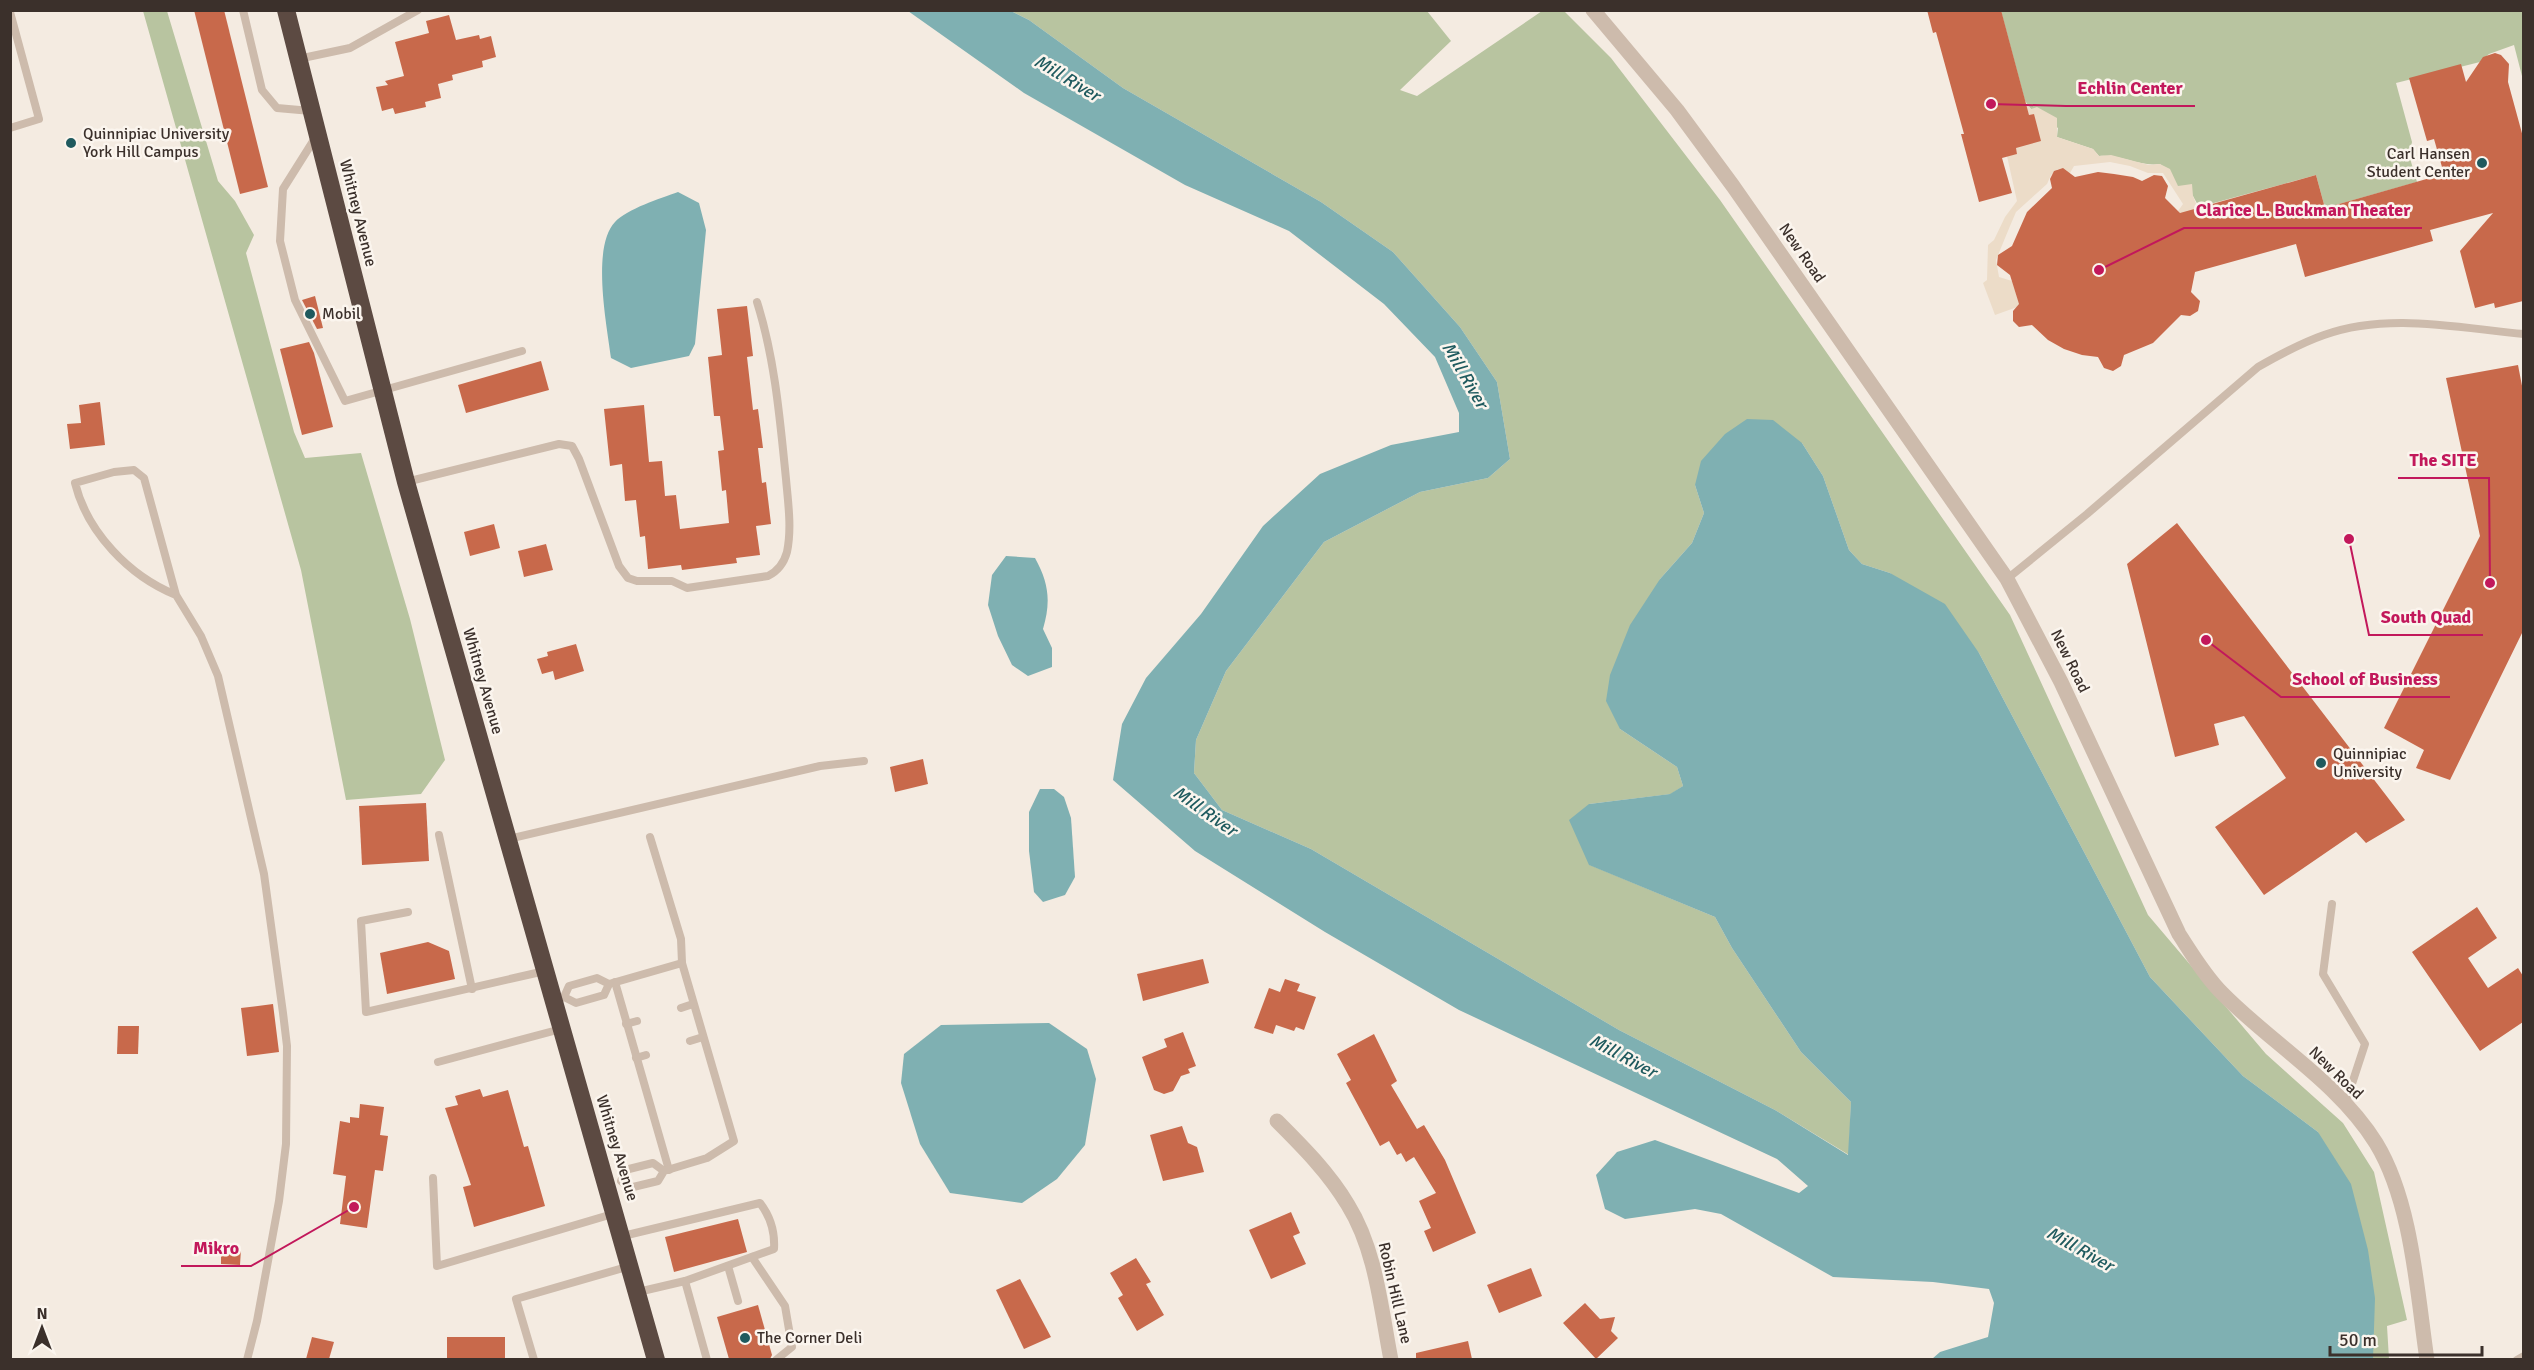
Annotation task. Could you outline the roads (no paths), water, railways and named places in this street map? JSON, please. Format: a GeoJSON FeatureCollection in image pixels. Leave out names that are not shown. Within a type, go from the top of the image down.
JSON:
{"type":"FeatureCollection","features":[{"type":"Feature","properties":{"kind":"highway","name":"Whitney Avenue"},"geometry":{"type":"LineString","coordinates":[[286,10],[406,482],[545,971],[559,999],[561,1029],[614,1183],[616,1213],[656,1359]]}},
{"type":"Feature","properties":{"kind":"street","name":"New Road"},"geometry":{"type":"LineString","coordinates":[[1593,10],[1677,110],[1733,186],[2007,579],[2061,682],[2184,942],[2221,992],[2345,1106],[2376,1143],[2400,1203],[2427,1359]]}},
{"type":"Feature","properties":{"kind":"street","name":"Robin Hill Lane"},"geometry":{"type":"LineString","coordinates":[[1277,1120],[1320,1166],[1349,1206],[1369,1250],[1391,1359]]}},
{"type":"Feature","properties":{"kind":"lane"},"geometry":{"type":"LineString","coordinates":[[243,10],[262,90],[277,108],[312,111]]}},
{"type":"Feature","properties":{"kind":"lane"},"geometry":{"type":"LineString","coordinates":[[297,59],[350,48],[418,10]]}},
{"type":"Feature","properties":{"kind":"lane"},"geometry":{"type":"LineString","coordinates":[[10,12],[39,119],[10,128]]}},
{"type":"Feature","properties":{"kind":"lane"},"geometry":{"type":"LineString","coordinates":[[318,134],[283,189],[280,241],[295,300],[345,401],[522,351]]}},
{"type":"Feature","properties":{"kind":"lane"},"geometry":{"type":"LineString","coordinates":[[406,482],[559,444],[572,446],[619,566],[628,578],[637,581],[672,581],[687,588],[768,576],[777,571],[787,551],[789,520],[782,439],[767,334],[757,302]]}},
{"type":"Feature","properties":{"kind":"lane"},"geometry":{"type":"LineString","coordinates":[[2007,579],[2071,528],[2250,373],[2278,356],[2324,335],[2373,324],[2425,324],[2523,334]]}},
{"type":"Feature","properties":{"kind":"lane"},"geometry":{"type":"LineString","coordinates":[[176,595],[161,589],[132,570],[101,536],[81,506],[75,483],[114,472],[134,470],[144,478],[176,595],[201,636],[221,686],[264,874],[287,1046],[286,1144],[279,1201],[257,1321],[247,1359]]}},
{"type":"Feature","properties":{"kind":"lane"},"geometry":{"type":"LineString","coordinates":[[508,839],[820,766],[864,762]]}},
{"type":"Feature","properties":{"kind":"lane"},"geometry":{"type":"LineString","coordinates":[[439,835],[472,989]]}},
{"type":"Feature","properties":{"kind":"lane"},"geometry":{"type":"LineString","coordinates":[[650,837],[681,939],[682,963],[693,1004],[734,1141],[707,1158],[667,1170],[658,1181],[629,1188],[614,1183],[625,1170],[653,1163],[667,1170]]}},
{"type":"Feature","properties":{"kind":"lane"},"geometry":{"type":"LineString","coordinates":[[2332,904],[2323,974],[2366,1044],[2345,1106]]}},
{"type":"Feature","properties":{"kind":"lane"},"geometry":{"type":"LineString","coordinates":[[408,912],[362,921],[366,1012],[545,971]]}},
{"type":"Feature","properties":{"kind":"lane"},"geometry":{"type":"LineString","coordinates":[[612,983],[604,995],[576,1004],[559,999],[569,986],[597,978],[612,983],[682,963]]}},
{"type":"Feature","properties":{"kind":"lane"},"geometry":{"type":"LineString","coordinates":[[612,983],[627,1024],[667,1170]]}},
{"type":"Feature","properties":{"kind":"lane"},"geometry":{"type":"LineString","coordinates":[[681,1008],[693,1004]]}},
{"type":"Feature","properties":{"kind":"lane"},"geometry":{"type":"LineString","coordinates":[[627,1024],[637,1021]]}},
{"type":"Feature","properties":{"kind":"lane"},"geometry":{"type":"LineString","coordinates":[[438,1062],[561,1029]]}},
{"type":"Feature","properties":{"kind":"lane"},"geometry":{"type":"LineString","coordinates":[[690,1041],[703,1037]]}},
{"type":"Feature","properties":{"kind":"lane"},"geometry":{"type":"LineString","coordinates":[[636,1058],[646,1055]]}},
{"type":"Feature","properties":{"kind":"lane"},"geometry":{"type":"LineString","coordinates":[[434,1178],[436,1266],[616,1213]]}},
{"type":"Feature","properties":{"kind":"lane"},"geometry":{"type":"LineString","coordinates":[[623,1236],[760,1203],[767,1212],[775,1239],[774,1249],[685,1281],[638,1292]]}},
{"type":"Feature","properties":{"kind":"lane"},"geometry":{"type":"LineString","coordinates":[[752,1257],[785,1306],[792,1347],[776,1359]]}},
{"type":"Feature","properties":{"kind":"lane"},"geometry":{"type":"LineString","coordinates":[[534,1359],[516,1299],[631,1266]]}},
{"type":"Feature","properties":{"kind":"lane"},"geometry":{"type":"LineString","coordinates":[[728,1266],[738,1301]]}},
{"type":"Feature","properties":{"kind":"lane"},"geometry":{"type":"LineString","coordinates":[[685,1281],[707,1359]]}},
{"type":"Feature","properties":{"kind":"lane"},"geometry":{"type":"LineString","coordinates":[[2517,1359],[2523,1356]]}},
{"type":"Feature","properties":{"kind":"water","name":"Mill River"},"geometry":{"type":"Polygon","coordinates":[[[908,11],[1011,11],[1029,20],[1123,88],[1321,202],[1393,252],[1460,327],[1497,382],[1510,459],[1488,478],[1420,492],[1324,542],[1226,671],[1196,740],[1194,773],[1222,810],[1311,849],[1619,1030],[1775,1110],[1848,1155],[1851,1102],[1801,1052],[1732,948],[1715,917],[1589,865],[1569,820],[1589,804],[1670,794],[1683,786],[1677,767],[1620,729],[1606,701],[1610,675],[1630,625],[1660,579],[1692,543],[1704,513],[1695,485],[1701,461],[1725,434],[1747,419],[1773,420],[1802,443],[1823,476],[1849,550],[1862,564],[1890,573],[1945,604],[1979,653],[2150,977],[2243,1076],[2318,1132],[2351,1184],[2368,1250],[2375,1298],[2373,1359],[1932,1359],[1940,1352],[1988,1337],[1994,1303],[1989,1289],[1933,1282],[1833,1277],[1721,1214],[1695,1209],[1625,1219],[1605,1209],[1596,1175],[1617,1152],[1655,1140],[1799,1193],[1808,1186],[1777,1159],[1459,1010],[1325,932],[1195,851],[1113,780],[1122,724],[1146,678],[1201,614],[1263,526],[1320,474],[1391,445],[1459,432],[1459,413],[1435,357],[1384,304],[1289,231],[1185,185],[1024,93],[908,11]]]}},
{"type":"Feature","properties":{"kind":"water"},"geometry":{"type":"Polygon","coordinates":[[[678,192],[699,203],[706,230],[695,344],[689,356],[631,368],[611,358],[602,287],[604,249],[608,234],[620,217],[645,204],[678,192]]]}},
{"type":"Feature","properties":{"kind":"water"},"geometry":{"type":"Polygon","coordinates":[[[1006,556],[1035,558],[1046,584],[1048,601],[1043,629],[1052,648],[1052,667],[1028,676],[1012,665],[998,636],[988,605],[992,575],[1006,556]]]}},
{"type":"Feature","properties":{"kind":"water"},"geometry":{"type":"Polygon","coordinates":[[[1040,789],[1054,789],[1064,797],[1071,818],[1075,877],[1065,895],[1043,902],[1034,892],[1029,851],[1029,812],[1040,789]]]}},
{"type":"Feature","properties":{"kind":"water"},"geometry":{"type":"Polygon","coordinates":[[[1049,1023],[1087,1049],[1096,1079],[1085,1145],[1057,1179],[1022,1203],[950,1193],[920,1144],[901,1083],[904,1054],[941,1025],[1049,1023]]]}},
{"type":"Feature","properties":{"kind":"place","name":"Echlin Center"},"geometry":{"type":"Point","coordinates":[1991,104]}},
{"type":"Feature","properties":{"kind":"place","name":"Quinnipiac University York Hill Campus"},"geometry":{"type":"Point","coordinates":[71,143]}},
{"type":"Feature","properties":{"kind":"place","name":"Carl Hansen Student Center"},"geometry":{"type":"Point","coordinates":[2482,163]}},
{"type":"Feature","properties":{"kind":"place","name":"Clarice L. Buckman Theater"},"geometry":{"type":"Point","coordinates":[2099,270]}},
{"type":"Feature","properties":{"kind":"place","name":"Mobil"},"geometry":{"type":"Point","coordinates":[310,314]}},
{"type":"Feature","properties":{"kind":"place","name":"South Quad"},"geometry":{"type":"Point","coordinates":[2349,539]}},
{"type":"Feature","properties":{"kind":"place","name":"The SITE"},"geometry":{"type":"Point","coordinates":[2490,583]}},
{"type":"Feature","properties":{"kind":"place","name":"School of Business"},"geometry":{"type":"Point","coordinates":[2206,640]}},
{"type":"Feature","properties":{"kind":"place","name":"Quinnipiac University"},"geometry":{"type":"Point","coordinates":[2321,763]}},
{"type":"Feature","properties":{"kind":"place","name":"Mikro"},"geometry":{"type":"Point","coordinates":[354,1207]}},
{"type":"Feature","properties":{"kind":"place","name":"The Corner Deli"},"geometry":{"type":"Point","coordinates":[745,1338]}}]}
